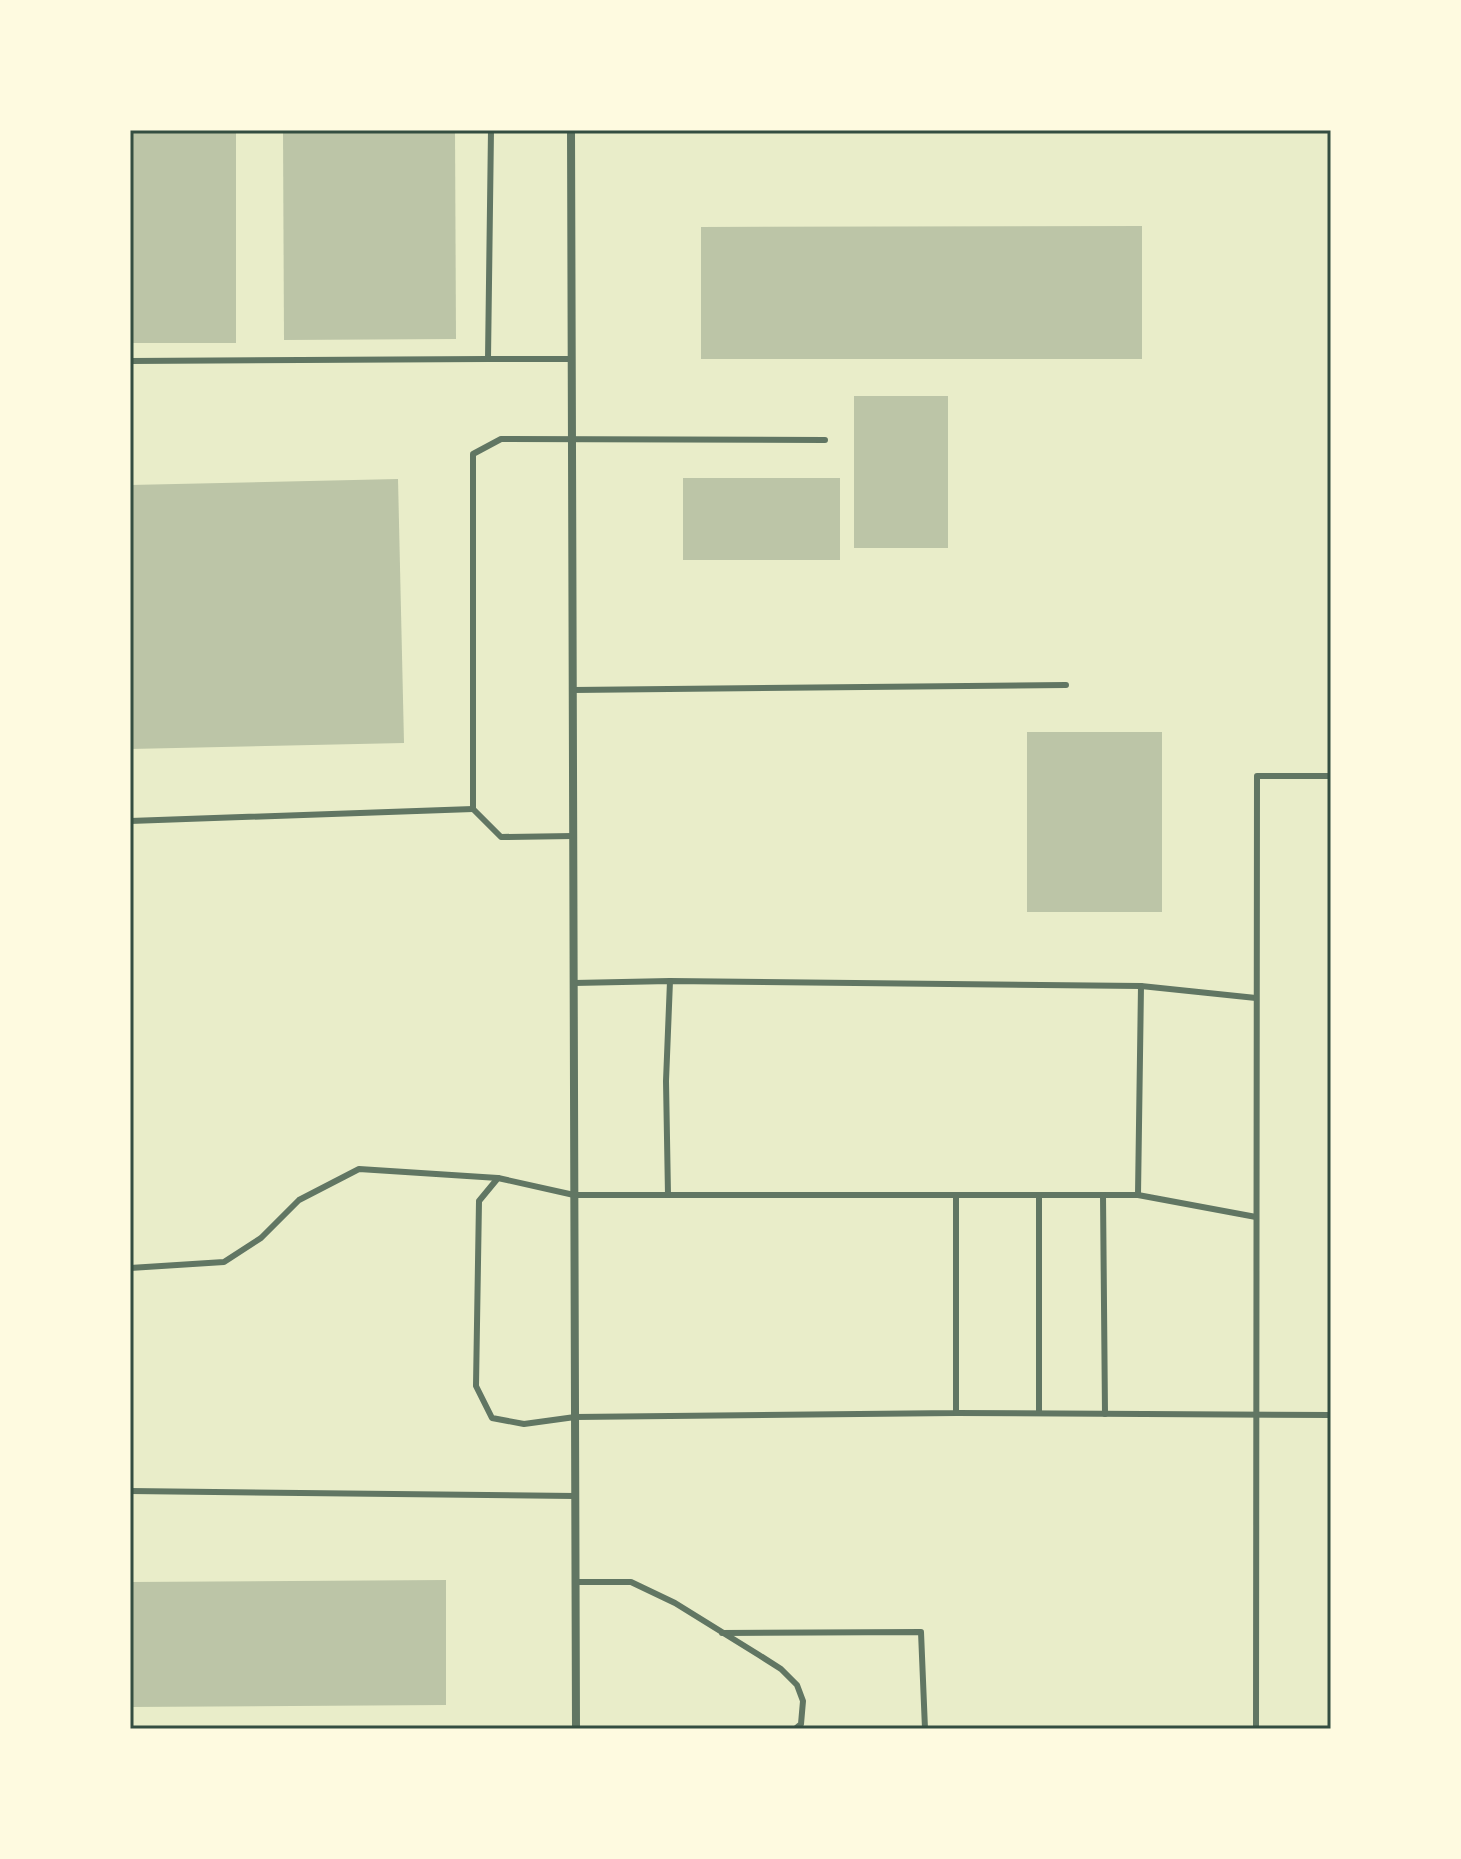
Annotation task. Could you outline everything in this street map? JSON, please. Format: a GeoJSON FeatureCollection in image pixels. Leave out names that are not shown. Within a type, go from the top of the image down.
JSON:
{"type":"FeatureCollection","features":[{"type":"Feature","properties":{"kind":"street"},"geometry":{"type":"LineString","coordinates":[[571,130],[576,1729]]}},
{"type":"Feature","properties":{"kind":"lane"},"geometry":{"type":"LineString","coordinates":[[488,359],[491,130]]}},
{"type":"Feature","properties":{"kind":"lane"},"geometry":{"type":"LineString","coordinates":[[130,361],[572,359]]}},
{"type":"Feature","properties":{"kind":"lane"},"geometry":{"type":"LineString","coordinates":[[573,836],[501,837],[473,809],[473,454],[501,439],[825,440]]}},
{"type":"Feature","properties":{"kind":"lane"},"geometry":{"type":"LineString","coordinates":[[573,690],[1066,685]]}},
{"type":"Feature","properties":{"kind":"lane"},"geometry":{"type":"LineString","coordinates":[[1256,1729],[1257,776],[1331,776]]}},
{"type":"Feature","properties":{"kind":"lane"},"geometry":{"type":"LineString","coordinates":[[130,821],[473,809]]}},
{"type":"Feature","properties":{"kind":"lane"},"geometry":{"type":"LineString","coordinates":[[574,983],[670,981],[1141,986],[1256,998]]}},
{"type":"Feature","properties":{"kind":"lane"},"geometry":{"type":"LineString","coordinates":[[668,1195],[666,1081],[670,981]]}},
{"type":"Feature","properties":{"kind":"lane"},"geometry":{"type":"LineString","coordinates":[[1138,1195],[1141,986]]}},
{"type":"Feature","properties":{"kind":"lane"},"geometry":{"type":"LineString","coordinates":[[130,1268],[224,1262],[261,1238],[299,1200],[359,1169],[498,1178],[574,1195],[1138,1195],[1256,1217]]}},
{"type":"Feature","properties":{"kind":"lane"},"geometry":{"type":"LineString","coordinates":[[498,1178],[479,1201],[476,1386],[492,1418],[524,1424],[575,1417],[956,1413],[1331,1415]]}},
{"type":"Feature","properties":{"kind":"lane"},"geometry":{"type":"LineString","coordinates":[[1103,1195],[1105,1414]]}},
{"type":"Feature","properties":{"kind":"lane"},"geometry":{"type":"LineString","coordinates":[[1039,1196],[1039,1413]]}},
{"type":"Feature","properties":{"kind":"lane"},"geometry":{"type":"LineString","coordinates":[[956,1197],[956,1413]]}},
{"type":"Feature","properties":{"kind":"lane"},"geometry":{"type":"LineString","coordinates":[[130,1491],[575,1496]]}},
{"type":"Feature","properties":{"kind":"lane"},"geometry":{"type":"LineString","coordinates":[[575,1582],[631,1582],[675,1603],[781,1669],[797,1685],[803,1701],[801,1724],[795,1729]]}},
{"type":"Feature","properties":{"kind":"lane"},"geometry":{"type":"LineString","coordinates":[[721,1633],[921,1632],[925,1729]]}},
{"type":"Feature","properties":{"kind":"building"},"geometry":{"type":"Polygon","coordinates":[[[130,130],[236,130],[236,343],[130,343],[130,130]]]}},
{"type":"Feature","properties":{"kind":"building"},"geometry":{"type":"Polygon","coordinates":[[[283,130],[455,130],[456,339],[284,340],[283,130]]]}},
{"type":"Feature","properties":{"kind":"building"},"geometry":{"type":"Polygon","coordinates":[[[1142,226],[1142,359],[701,359],[701,227],[1142,226]]]}},
{"type":"Feature","properties":{"kind":"building"},"geometry":{"type":"Polygon","coordinates":[[[854,396],[948,396],[948,548],[854,548],[854,396]]]}},
{"type":"Feature","properties":{"kind":"building"},"geometry":{"type":"Polygon","coordinates":[[[683,478],[840,478],[840,560],[683,560],[683,478]]]}},
{"type":"Feature","properties":{"kind":"building"},"geometry":{"type":"Polygon","coordinates":[[[398,479],[404,743],[130,749],[130,485],[398,479]]]}},
{"type":"Feature","properties":{"kind":"building"},"geometry":{"type":"Polygon","coordinates":[[[1027,732],[1162,732],[1162,912],[1027,912],[1027,732]]]}},
{"type":"Feature","properties":{"kind":"building"},"geometry":{"type":"Polygon","coordinates":[[[446,1580],[446,1705],[130,1707],[130,1582],[446,1580]]]}}]}
